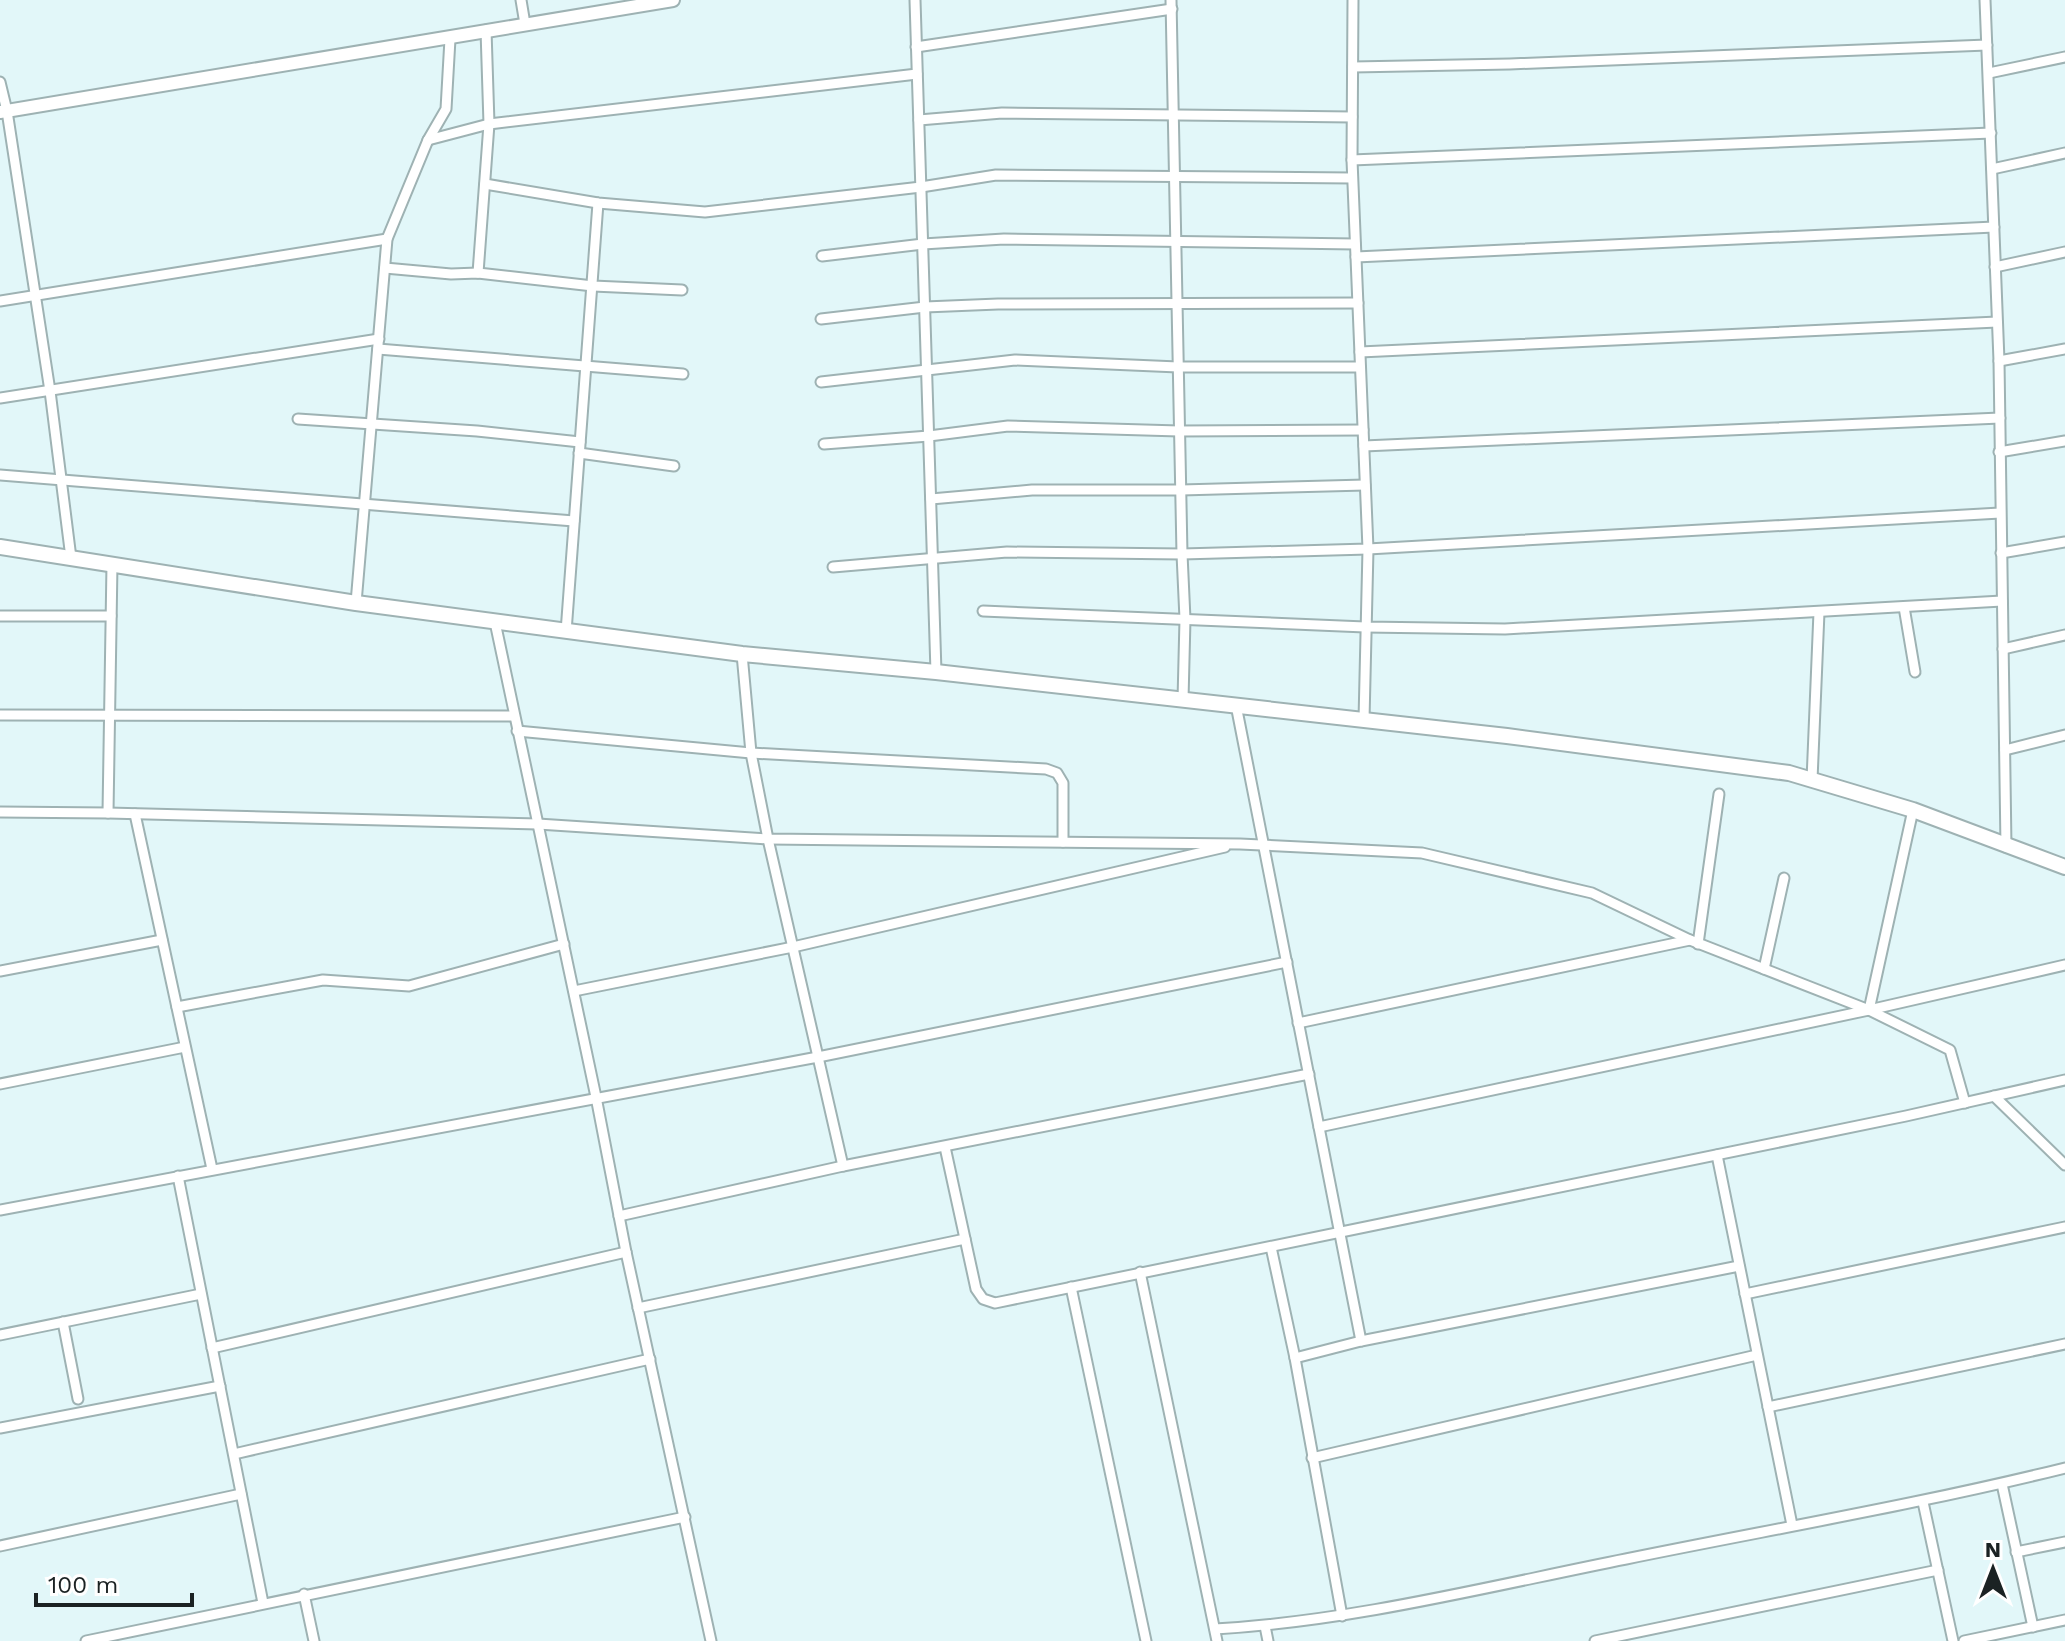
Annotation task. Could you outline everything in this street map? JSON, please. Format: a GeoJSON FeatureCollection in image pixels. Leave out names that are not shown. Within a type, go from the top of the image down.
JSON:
{"type":"FeatureCollection","features":[{"type":"Feature","properties":{"kind":"main road"},"geometry":{"type":"LineString","coordinates":[[0,547],[356,603],[566,632],[742,654],[1236,705],[1773,771],[1913,810],[2065,867]]}},
{"type":"Feature","properties":{"kind":"street"},"geometry":{"type":"LineString","coordinates":[[521,0],[525,24]]}},
{"type":"Feature","properties":{"kind":"street"},"geometry":{"type":"LineString","coordinates":[[4,112],[450,39],[596,6],[673,0]]}},
{"type":"Feature","properties":{"kind":"street"},"geometry":{"type":"LineString","coordinates":[[915,0],[936,672]]}},
{"type":"Feature","properties":{"kind":"street"},"geometry":{"type":"LineString","coordinates":[[1353,0],[1352,178],[1368,549],[1364,720]]}},
{"type":"Feature","properties":{"kind":"street"},"geometry":{"type":"LineString","coordinates":[[1985,0],[1999,361],[2006,847]]}},
{"type":"Feature","properties":{"kind":"street"},"geometry":{"type":"LineString","coordinates":[[916,47],[1172,4],[1185,619],[1183,700]]}},
{"type":"Feature","properties":{"kind":"street"},"geometry":{"type":"LineString","coordinates":[[478,273],[489,124],[486,30]]}},
{"type":"Feature","properties":{"kind":"street"},"geometry":{"type":"LineString","coordinates":[[356,603],[387,239],[428,140],[446,109],[450,39]]}},
{"type":"Feature","properties":{"kind":"street"},"geometry":{"type":"LineString","coordinates":[[1353,67],[1510,64],[1987,45]]}},
{"type":"Feature","properties":{"kind":"street"},"geometry":{"type":"LineString","coordinates":[[1989,73],[2065,57]]}},
{"type":"Feature","properties":{"kind":"street"},"geometry":{"type":"LineString","coordinates":[[428,140],[489,124],[917,74]]}},
{"type":"Feature","properties":{"kind":"street"},"geometry":{"type":"LineString","coordinates":[[0,82],[50,391],[71,558]]}},
{"type":"Feature","properties":{"kind":"street"},"geometry":{"type":"LineString","coordinates":[[919,120],[1002,113],[1352,117]]}},
{"type":"Feature","properties":{"kind":"street"},"geometry":{"type":"LineString","coordinates":[[1352,160],[1991,133]]}},
{"type":"Feature","properties":{"kind":"street"},"geometry":{"type":"LineString","coordinates":[[1992,169],[2065,153]]}},
{"type":"Feature","properties":{"kind":"street"},"geometry":{"type":"LineString","coordinates":[[485,184],[598,203],[705,212],[921,187],[996,175],[1352,178]]}},
{"type":"Feature","properties":{"kind":"street"},"geometry":{"type":"LineString","coordinates":[[566,632],[598,203]]}},
{"type":"Feature","properties":{"kind":"street"},"geometry":{"type":"LineString","coordinates":[[1356,257],[1994,227]]}},
{"type":"Feature","properties":{"kind":"street"},"geometry":{"type":"LineString","coordinates":[[0,301],[387,239]]}},
{"type":"Feature","properties":{"kind":"street"},"geometry":{"type":"LineString","coordinates":[[822,256],[923,244],[1004,239],[1355,244]]}},
{"type":"Feature","properties":{"kind":"street"},"geometry":{"type":"LineString","coordinates":[[1995,267],[2065,252]]}},
{"type":"Feature","properties":{"kind":"street"},"geometry":{"type":"LineString","coordinates":[[385,268],[451,274],[478,273],[593,286],[682,290]]}},
{"type":"Feature","properties":{"kind":"street"},"geometry":{"type":"LineString","coordinates":[[821,319],[925,307],[998,304],[1358,303]]}},
{"type":"Feature","properties":{"kind":"street"},"geometry":{"type":"LineString","coordinates":[[1360,352],[1997,322]]}},
{"type":"Feature","properties":{"kind":"street"},"geometry":{"type":"LineString","coordinates":[[0,398],[378,344],[683,374]]}},
{"type":"Feature","properties":{"kind":"street"},"geometry":{"type":"LineString","coordinates":[[1999,361],[2065,349]]}},
{"type":"Feature","properties":{"kind":"street"},"geometry":{"type":"LineString","coordinates":[[821,382],[1015,360],[1178,367],[1360,367]]}},
{"type":"Feature","properties":{"kind":"street"},"geometry":{"type":"LineString","coordinates":[[1364,446],[2000,418]]}},
{"type":"Feature","properties":{"kind":"street"},"geometry":{"type":"LineString","coordinates":[[298,419],[580,442]]}},
{"type":"Feature","properties":{"kind":"street"},"geometry":{"type":"LineString","coordinates":[[824,444],[1008,426],[1179,431],[1363,430]]}},
{"type":"Feature","properties":{"kind":"street"},"geometry":{"type":"LineString","coordinates":[[1999,452],[2065,441]]}},
{"type":"Feature","properties":{"kind":"street"},"geometry":{"type":"LineString","coordinates":[[579,453],[674,466]]}},
{"type":"Feature","properties":{"kind":"street"},"geometry":{"type":"LineString","coordinates":[[0,475],[574,521]]}},
{"type":"Feature","properties":{"kind":"street"},"geometry":{"type":"LineString","coordinates":[[931,499],[1032,490],[1365,485]]}},
{"type":"Feature","properties":{"kind":"street"},"geometry":{"type":"LineString","coordinates":[[833,567],[1007,552],[1182,554],[1368,549],[2000,513]]}},
{"type":"Feature","properties":{"kind":"street"},"geometry":{"type":"LineString","coordinates":[[2001,553],[2065,542]]}},
{"type":"Feature","properties":{"kind":"street"},"geometry":{"type":"LineString","coordinates":[[108,813],[112,564]]}},
{"type":"Feature","properties":{"kind":"street"},"geometry":{"type":"LineString","coordinates":[[983,611],[1365,627],[1505,629],[2002,601]]}},
{"type":"Feature","properties":{"kind":"street"},"geometry":{"type":"LineString","coordinates":[[1904,607],[1915,672]]}},
{"type":"Feature","properties":{"kind":"street"},"geometry":{"type":"LineString","coordinates":[[1812,780],[1819,612]]}},
{"type":"Feature","properties":{"kind":"street"},"geometry":{"type":"LineString","coordinates":[[0,616],[111,616]]}},
{"type":"Feature","properties":{"kind":"street"},"geometry":{"type":"LineString","coordinates":[[495,622],[709,1641]]}},
{"type":"Feature","properties":{"kind":"street"},"geometry":{"type":"LineString","coordinates":[[2003,649],[2065,635]]}},
{"type":"Feature","properties":{"kind":"street"},"geometry":{"type":"LineString","coordinates":[[742,654],[751,753],[843,1166]]}},
{"type":"Feature","properties":{"kind":"street"},"geometry":{"type":"LineString","coordinates":[[1236,705],[1361,1341]]}},
{"type":"Feature","properties":{"kind":"street"},"geometry":{"type":"LineString","coordinates":[[0,715],[514,716]]}},
{"type":"Feature","properties":{"kind":"street"},"geometry":{"type":"LineString","coordinates":[[517,731],[751,753],[1046,769],[1057,773],[1063,783],[1063,842]]}},
{"type":"Feature","properties":{"kind":"street"},"geometry":{"type":"LineString","coordinates":[[2005,750],[2065,735]]}},
{"type":"Feature","properties":{"kind":"street"},"geometry":{"type":"LineString","coordinates":[[1694,942],[1719,794]]}},
{"type":"Feature","properties":{"kind":"street"},"geometry":{"type":"LineString","coordinates":[[1869,1010],[1913,810]]}},
{"type":"Feature","properties":{"kind":"street"},"geometry":{"type":"LineString","coordinates":[[0,812],[538,824],[768,839],[1263,844],[1422,853],[1592,893],[1694,942],[1869,1010],[1950,1050],[1965,1103]]}},
{"type":"Feature","properties":{"kind":"street"},"geometry":{"type":"LineString","coordinates":[[135,814],[212,1169]]}},
{"type":"Feature","properties":{"kind":"street"},"geometry":{"type":"LineString","coordinates":[[574,991],[793,947],[1240,844]]}},
{"type":"Feature","properties":{"kind":"street"},"geometry":{"type":"LineString","coordinates":[[1764,969],[1784,878]]}},
{"type":"Feature","properties":{"kind":"street"},"geometry":{"type":"LineString","coordinates":[[0,971],[162,940]]}},
{"type":"Feature","properties":{"kind":"street"},"geometry":{"type":"LineString","coordinates":[[1298,1023],[1694,942]]}},
{"type":"Feature","properties":{"kind":"street"},"geometry":{"type":"LineString","coordinates":[[177,1007],[323,980],[409,986],[564,944]]}},
{"type":"Feature","properties":{"kind":"street"},"geometry":{"type":"LineString","coordinates":[[0,1210],[818,1057],[1287,962]]}},
{"type":"Feature","properties":{"kind":"street"},"geometry":{"type":"LineString","coordinates":[[1319,1127],[2065,965]]}},
{"type":"Feature","properties":{"kind":"street"},"geometry":{"type":"LineString","coordinates":[[0,1084],[185,1047]]}},
{"type":"Feature","properties":{"kind":"street"},"geometry":{"type":"LineString","coordinates":[[619,1216],[843,1166],[1309,1074]]}},
{"type":"Feature","properties":{"kind":"street"},"geometry":{"type":"LineString","coordinates":[[945,1147],[976,1289],[983,1299],[995,1303],[1717,1155],[2065,1080]]}},
{"type":"Feature","properties":{"kind":"street"},"geometry":{"type":"LineString","coordinates":[[1994,1096],[2065,1165]]}},
{"type":"Feature","properties":{"kind":"street"},"geometry":{"type":"LineString","coordinates":[[1717,1155],[1792,1525]]}},
{"type":"Feature","properties":{"kind":"street"},"geometry":{"type":"LineString","coordinates":[[178,1176],[263,1603]]}},
{"type":"Feature","properties":{"kind":"street"},"geometry":{"type":"LineString","coordinates":[[1745,1294],[2065,1227]]}},
{"type":"Feature","properties":{"kind":"street"},"geometry":{"type":"LineString","coordinates":[[638,1308],[965,1239]]}},
{"type":"Feature","properties":{"kind":"street"},"geometry":{"type":"LineString","coordinates":[[1271,1247],[1295,1358],[1342,1616]]}},
{"type":"Feature","properties":{"kind":"street"},"geometry":{"type":"LineString","coordinates":[[212,1348],[626,1252]]}},
{"type":"Feature","properties":{"kind":"street"},"geometry":{"type":"LineString","coordinates":[[1295,1358],[1361,1341],[1739,1266]]}},
{"type":"Feature","properties":{"kind":"street"},"geometry":{"type":"LineString","coordinates":[[1140,1272],[1217,1641]]}},
{"type":"Feature","properties":{"kind":"street"},"geometry":{"type":"LineString","coordinates":[[1071,1287],[1146,1641]]}},
{"type":"Feature","properties":{"kind":"street"},"geometry":{"type":"LineString","coordinates":[[0,1335],[201,1294]]}},
{"type":"Feature","properties":{"kind":"street"},"geometry":{"type":"LineString","coordinates":[[63,1322],[78,1399]]}},
{"type":"Feature","properties":{"kind":"street"},"geometry":{"type":"LineString","coordinates":[[1768,1407],[2065,1344]]}},
{"type":"Feature","properties":{"kind":"street"},"geometry":{"type":"LineString","coordinates":[[1312,1458],[1757,1355]]}},
{"type":"Feature","properties":{"kind":"street"},"geometry":{"type":"LineString","coordinates":[[234,1454],[650,1359]]}},
{"type":"Feature","properties":{"kind":"street"},"geometry":{"type":"LineString","coordinates":[[0,1428],[220,1386]]}},
{"type":"Feature","properties":{"kind":"street"},"geometry":{"type":"LineString","coordinates":[[1215,1629],[1342,1616],[1792,1525],[1923,1502],[2065,1468]]}},
{"type":"Feature","properties":{"kind":"street"},"geometry":{"type":"LineString","coordinates":[[2002,1484],[2033,1627]]}},
{"type":"Feature","properties":{"kind":"street"},"geometry":{"type":"LineString","coordinates":[[0,1546],[241,1494]]}},
{"type":"Feature","properties":{"kind":"street"},"geometry":{"type":"LineString","coordinates":[[1923,1502],[1953,1641]]}},
{"type":"Feature","properties":{"kind":"street"},"geometry":{"type":"LineString","coordinates":[[86,1641],[685,1517]]}},
{"type":"Feature","properties":{"kind":"street"},"geometry":{"type":"LineString","coordinates":[[2016,1552],[2065,1542]]}},
{"type":"Feature","properties":{"kind":"street"},"geometry":{"type":"LineString","coordinates":[[1595,1641],[1938,1570]]}},
{"type":"Feature","properties":{"kind":"street"},"geometry":{"type":"LineString","coordinates":[[304,1594],[314,1641]]}},
{"type":"Feature","properties":{"kind":"street"},"geometry":{"type":"LineString","coordinates":[[1964,1641],[2065,1620]]}},
{"type":"Feature","properties":{"kind":"street"},"geometry":{"type":"LineString","coordinates":[[1265,1626],[1268,1641]]}}]}
